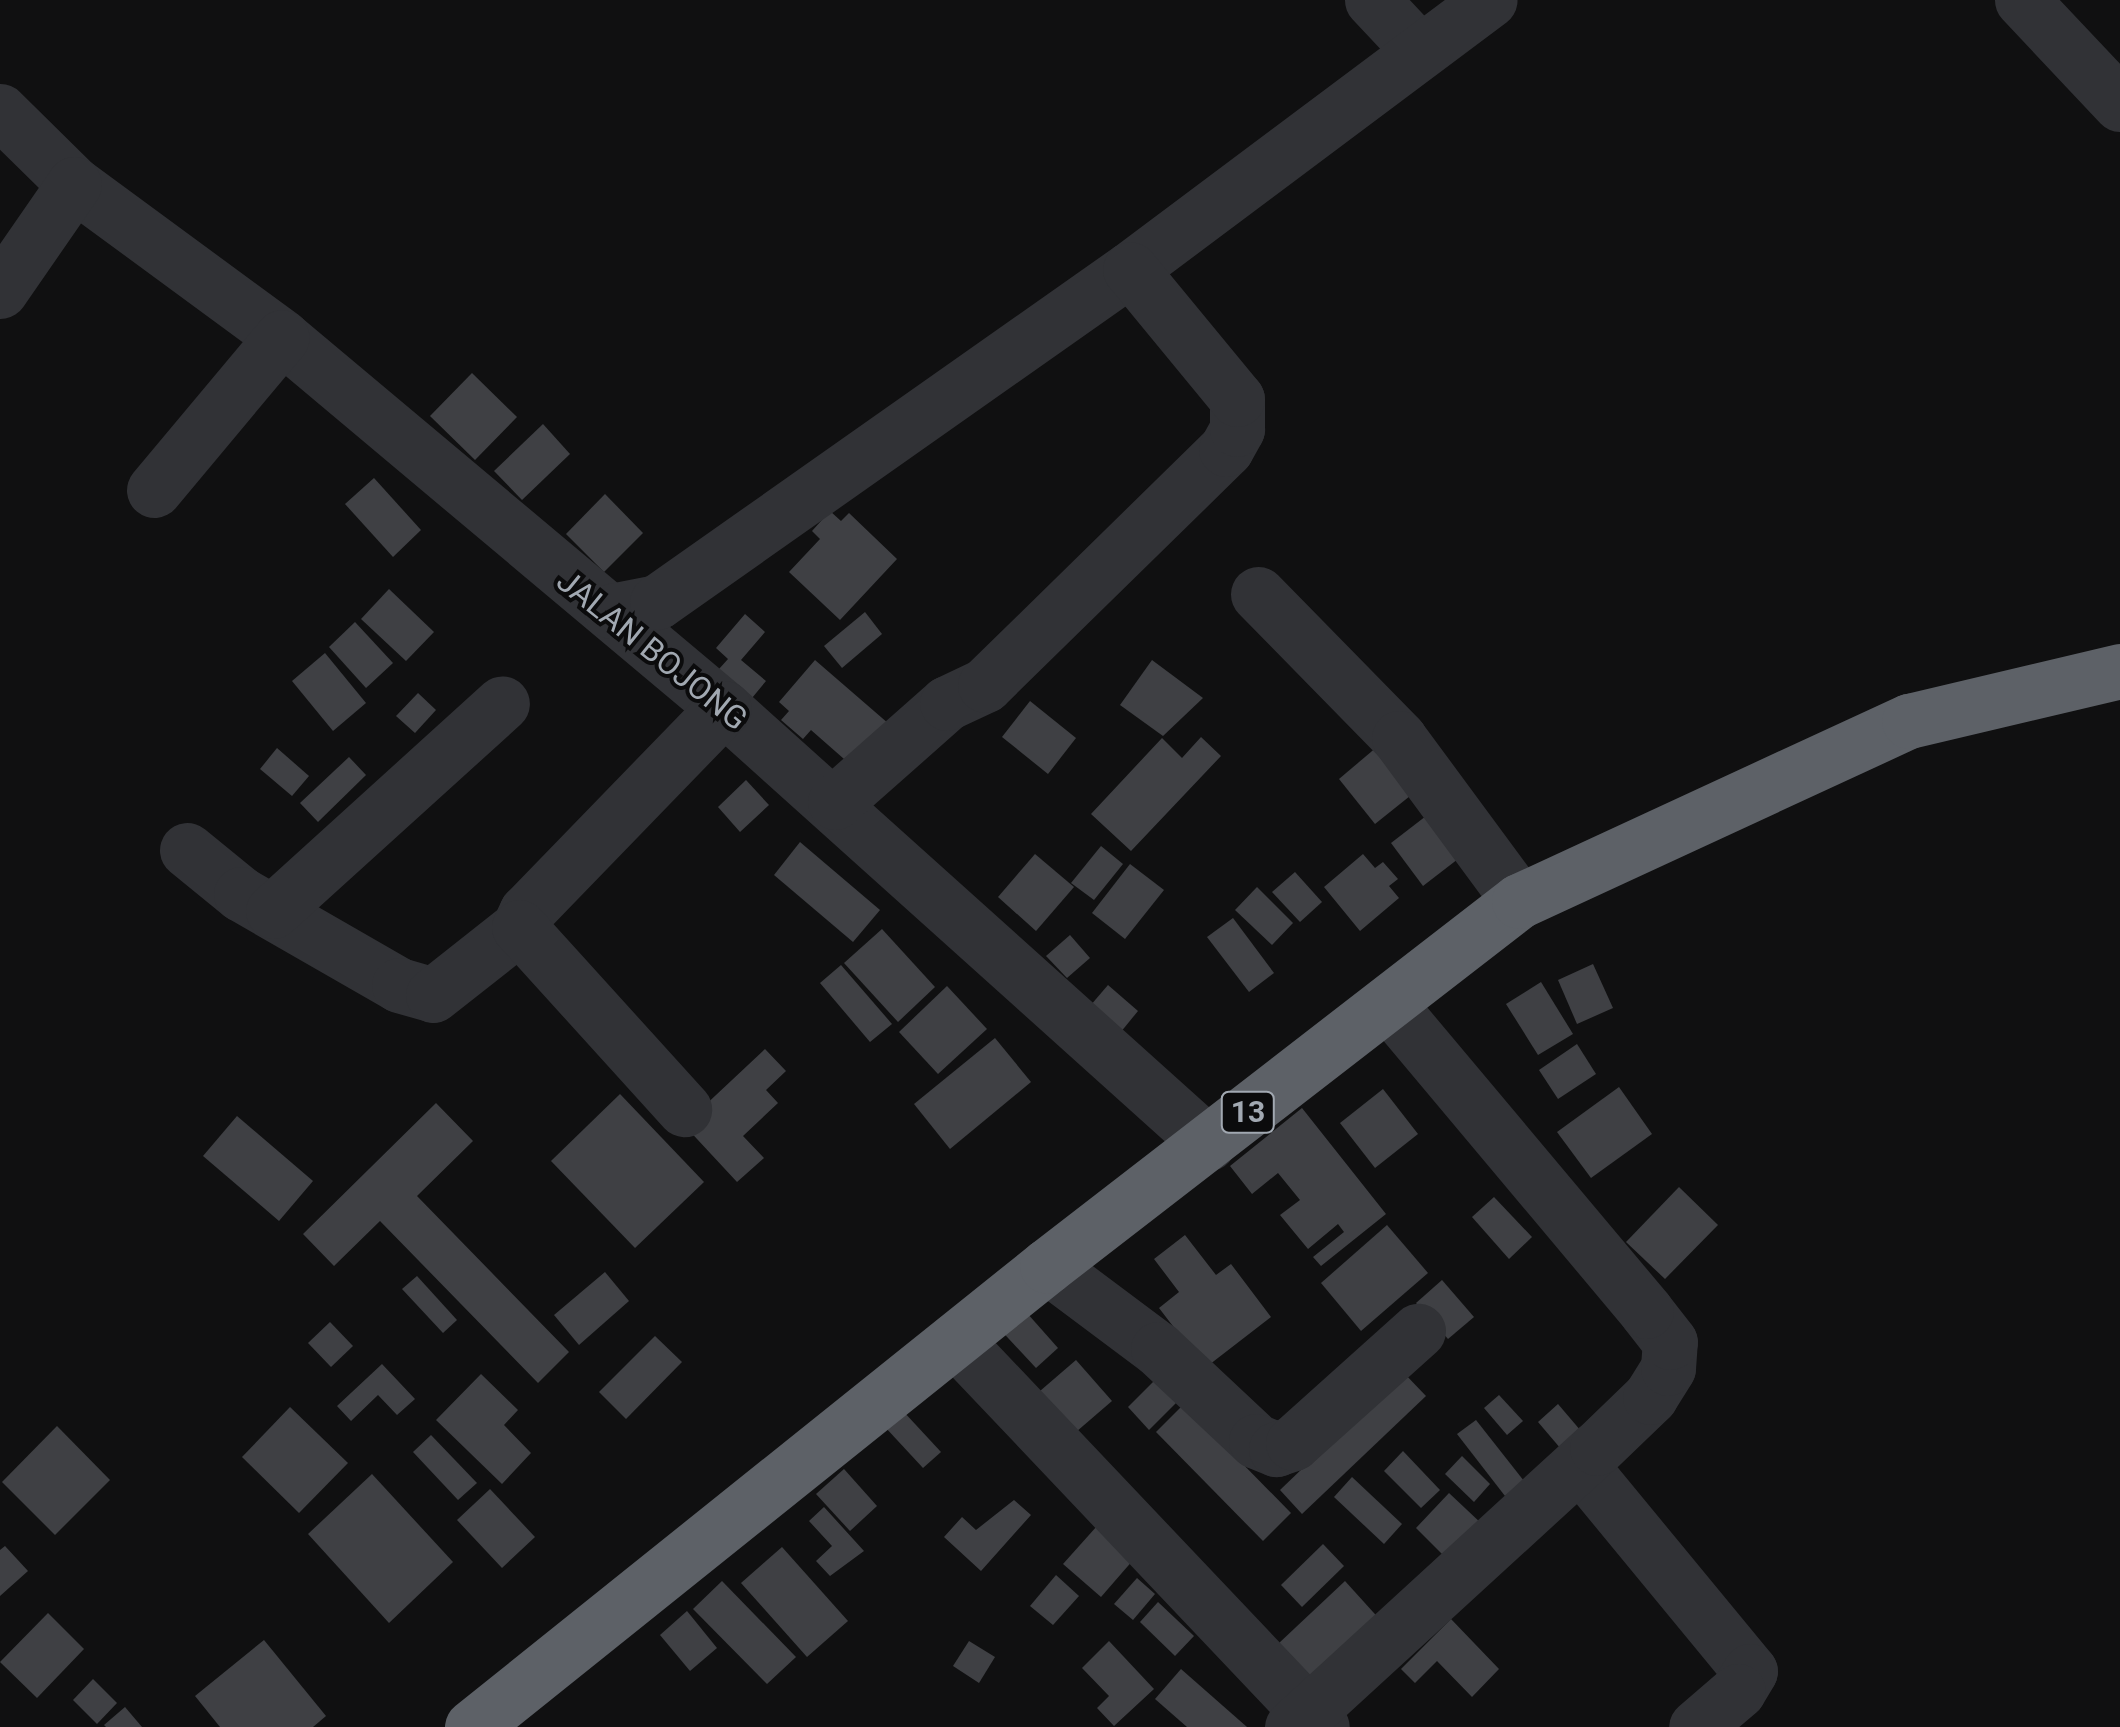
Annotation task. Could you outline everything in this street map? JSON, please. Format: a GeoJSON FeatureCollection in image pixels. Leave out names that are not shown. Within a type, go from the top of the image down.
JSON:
{"type":"FeatureCollection","features":[{"type":"Feature","properties":{"kind":"highway","name":"13"},"geometry":{"type":"LineString","coordinates":[[472,1727],[1047,1266],[1519,901],[1909,721],[2120,671]]}},
{"type":"Feature","properties":{"kind":"street"},"geometry":{"type":"LineString","coordinates":[[1372,0],[1419,50]]}},
{"type":"Feature","properties":{"kind":"street"},"geometry":{"type":"LineString","coordinates":[[611,611],[656,602],[1130,268],[1490,0]]}},
{"type":"Feature","properties":{"kind":"street"},"geometry":{"type":"LineString","coordinates":[[2022,0],[2120,104]]}},
{"type":"Feature","properties":{"kind":"street","name":"JALAN BOJONG"},"geometry":{"type":"LineString","coordinates":[[0,111],[74,184],[282,337],[550,568],[611,611],[834,802],[1208,1142]]}},
{"type":"Feature","properties":{"kind":"street"},"geometry":{"type":"LineString","coordinates":[[0,291],[74,184]]}},
{"type":"Feature","properties":{"kind":"street"},"geometry":{"type":"LineString","coordinates":[[834,802],[947,703],[986,685],[1232,439],[1237,399],[1130,268]]}},
{"type":"Feature","properties":{"kind":"street"},"geometry":{"type":"LineString","coordinates":[[154,490],[282,337]]}},
{"type":"Feature","properties":{"kind":"street"},"geometry":{"type":"LineString","coordinates":[[1258,594],[1399,738],[1519,901]]}},
{"type":"Feature","properties":{"kind":"street"},"geometry":{"type":"LineString","coordinates":[[274,911],[502,703]]}},
{"type":"Feature","properties":{"kind":"street"},"geometry":{"type":"LineString","coordinates":[[187,850],[240,894],[400,984],[433,995],[519,927],[526,912],[724,708]]}},
{"type":"Feature","properties":{"kind":"street"},"geometry":{"type":"LineString","coordinates":[[519,927],[684,1110]]}},
{"type":"Feature","properties":{"kind":"street"},"geometry":{"type":"LineString","coordinates":[[955,1340],[1307,1722],[1650,1397],[1668,1368],[1670,1342],[1388,1003]]}},
{"type":"Feature","properties":{"kind":"street"},"geometry":{"type":"LineString","coordinates":[[1047,1266],[1158,1349],[1256,1441],[1276,1449],[1293,1444],[1418,1330]]}},
{"type":"Feature","properties":{"kind":"street"},"geometry":{"type":"LineString","coordinates":[[1580,1465],[1750,1670],[1738,1691],[1696,1727]]}},
{"type":"Feature","properties":{"kind":"building"},"geometry":{"type":"Polygon","coordinates":[[[472,373],[517,417],[475,460],[430,416],[472,373]]]}},
{"type":"Feature","properties":{"kind":"building"},"geometry":{"type":"Polygon","coordinates":[[[543,424],[570,454],[522,500],[494,471],[543,424]]]}},
{"type":"Feature","properties":{"kind":"building"},"geometry":{"type":"Polygon","coordinates":[[[374,478],[421,530],[393,557],[345,504],[374,478]]]}},
{"type":"Feature","properties":{"kind":"building"},"geometry":{"type":"Polygon","coordinates":[[[605,494],[643,533],[604,572],[566,534],[605,494]]]}},
{"type":"Feature","properties":{"kind":"building"},"geometry":{"type":"Polygon","coordinates":[[[830,511],[841,521],[849,513],[897,559],[840,620],[789,572],[820,539],[812,531],[830,511]]]}},
{"type":"Feature","properties":{"kind":"building"},"geometry":{"type":"Polygon","coordinates":[[[389,589],[434,632],[406,661],[361,619],[389,589]]]}},
{"type":"Feature","properties":{"kind":"building"},"geometry":{"type":"Polygon","coordinates":[[[865,612],[882,634],[842,668],[824,646],[865,612]]]}},
{"type":"Feature","properties":{"kind":"building"},"geometry":{"type":"Polygon","coordinates":[[[745,614],[765,632],[741,660],[766,681],[752,698],[719,669],[728,659],[716,648],[745,614]]]}},
{"type":"Feature","properties":{"kind":"building"},"geometry":{"type":"Polygon","coordinates":[[[355,622],[393,663],[366,688],[329,647],[355,622]]]}},
{"type":"Feature","properties":{"kind":"building"},"geometry":{"type":"Polygon","coordinates":[[[325,653],[366,703],[333,731],[292,681],[325,653]]]}},
{"type":"Feature","properties":{"kind":"building"},"geometry":{"type":"Polygon","coordinates":[[[815,660],[889,724],[852,766],[811,730],[803,739],[781,720],[789,711],[779,702],[815,660]]]}},
{"type":"Feature","properties":{"kind":"building"},"geometry":{"type":"Polygon","coordinates":[[[1152,660],[1203,698],[1163,736],[1120,705],[1152,660]]]}},
{"type":"Feature","properties":{"kind":"building"},"geometry":{"type":"Polygon","coordinates":[[[418,693],[436,710],[415,733],[396,716],[418,693]]]}},
{"type":"Feature","properties":{"kind":"building"},"geometry":{"type":"Polygon","coordinates":[[[1030,701],[1076,738],[1048,774],[1002,737],[1030,701]]]}},
{"type":"Feature","properties":{"kind":"building"},"geometry":{"type":"Polygon","coordinates":[[[1201,737],[1221,756],[1131,851],[1091,814],[1162,738],[1182,758],[1201,737]]]}},
{"type":"Feature","properties":{"kind":"building"},"geometry":{"type":"Polygon","coordinates":[[[1378,746],[1415,792],[1375,824],[1339,779],[1378,746]]]}},
{"type":"Feature","properties":{"kind":"building"},"geometry":{"type":"Polygon","coordinates":[[[277,748],[309,776],[292,796],[260,769],[277,748]]]}},
{"type":"Feature","properties":{"kind":"building"},"geometry":{"type":"Polygon","coordinates":[[[349,757],[366,775],[318,822],[300,803],[349,757]]]}},
{"type":"Feature","properties":{"kind":"building"},"geometry":{"type":"Polygon","coordinates":[[[746,780],[769,805],[740,832],[718,807],[746,780]]]}},
{"type":"Feature","properties":{"kind":"building"},"geometry":{"type":"Polygon","coordinates":[[[1426,816],[1458,859],[1423,886],[1391,843],[1426,816]]]}},
{"type":"Feature","properties":{"kind":"building"},"geometry":{"type":"Polygon","coordinates":[[[800,842],[880,910],[853,942],[774,875],[800,842]]]}},
{"type":"Feature","properties":{"kind":"building"},"geometry":{"type":"Polygon","coordinates":[[[1101,846],[1123,864],[1094,900],[1071,883],[1101,846]]]}},
{"type":"Feature","properties":{"kind":"building"},"geometry":{"type":"Polygon","coordinates":[[[1035,854],[1074,887],[1036,931],[998,897],[1035,854]]]}},
{"type":"Feature","properties":{"kind":"building"},"geometry":{"type":"Polygon","coordinates":[[[1363,854],[1375,868],[1383,862],[1398,879],[1389,886],[1399,898],[1360,931],[1324,887],[1363,854]]]}},
{"type":"Feature","properties":{"kind":"building"},"geometry":{"type":"Polygon","coordinates":[[[1130,864],[1164,890],[1125,939],[1092,913],[1130,864]]]}},
{"type":"Feature","properties":{"kind":"building"},"geometry":{"type":"Polygon","coordinates":[[[1295,872],[1322,902],[1300,922],[1272,892],[1295,872]]]}},
{"type":"Feature","properties":{"kind":"building"},"geometry":{"type":"Polygon","coordinates":[[[1257,887],[1293,923],[1272,945],[1235,910],[1257,887]]]}},
{"type":"Feature","properties":{"kind":"building"},"geometry":{"type":"Polygon","coordinates":[[[1233,918],[1274,973],[1249,992],[1207,937],[1233,918]]]}},
{"type":"Feature","properties":{"kind":"building"},"geometry":{"type":"Polygon","coordinates":[[[882,929],[935,987],[898,1022],[844,963],[882,929]]]}},
{"type":"Feature","properties":{"kind":"building"},"geometry":{"type":"Polygon","coordinates":[[[1070,935],[1090,958],[1067,978],[1046,956],[1070,935]]]}},
{"type":"Feature","properties":{"kind":"building"},"geometry":{"type":"Polygon","coordinates":[[[1593,964],[1613,1008],[1577,1024],[1558,980],[1593,964]]]}},
{"type":"Feature","properties":{"kind":"building"},"geometry":{"type":"Polygon","coordinates":[[[841,965],[892,1024],[870,1042],[820,983],[841,965]]]}},
{"type":"Feature","properties":{"kind":"building"},"geometry":{"type":"Polygon","coordinates":[[[1541,982],[1573,1034],[1538,1055],[1506,1004],[1541,982]]]}},
{"type":"Feature","properties":{"kind":"building"},"geometry":{"type":"Polygon","coordinates":[[[1108,985],[1138,1011],[1120,1033],[1090,1006],[1108,985]]]}},
{"type":"Feature","properties":{"kind":"building"},"geometry":{"type":"Polygon","coordinates":[[[947,986],[987,1029],[938,1074],[899,1032],[947,986]]]}},
{"type":"Feature","properties":{"kind":"building"},"geometry":{"type":"Polygon","coordinates":[[[995,1038],[1031,1082],[950,1149],[914,1104],[995,1038]]]}},
{"type":"Feature","properties":{"kind":"building"},"geometry":{"type":"Polygon","coordinates":[[[1577,1044],[1596,1074],[1558,1099],[1539,1070],[1577,1044]]]}},
{"type":"Feature","properties":{"kind":"building"},"geometry":{"type":"Polygon","coordinates":[[[765,1049],[786,1071],[766,1090],[778,1103],[743,1136],[764,1158],[737,1182],[684,1125],[765,1049]]]}},
{"type":"Feature","properties":{"kind":"building"},"geometry":{"type":"Polygon","coordinates":[[[1619,1087],[1652,1134],[1591,1178],[1557,1132],[1619,1087]]]}},
{"type":"Feature","properties":{"kind":"building"},"geometry":{"type":"Polygon","coordinates":[[[1383,1089],[1418,1134],[1375,1168],[1340,1123],[1383,1089]]]}},
{"type":"Feature","properties":{"kind":"building"},"geometry":{"type":"Polygon","coordinates":[[[620,1094],[704,1182],[635,1248],[551,1161],[620,1094]]]}},
{"type":"Feature","properties":{"kind":"building"},"geometry":{"type":"Polygon","coordinates":[[[436,1103],[473,1141],[417,1196],[569,1352],[538,1383],[380,1221],[334,1266],[303,1234],[436,1103]]]}},
{"type":"Feature","properties":{"kind":"building"},"geometry":{"type":"Polygon","coordinates":[[[1302,1108],[1386,1214],[1321,1266],[1313,1257],[1344,1232],[1338,1224],[1308,1249],[1280,1215],[1300,1200],[1278,1173],[1252,1194],[1230,1166],[1302,1108]]]}},
{"type":"Feature","properties":{"kind":"building"},"geometry":{"type":"Polygon","coordinates":[[[237,1116],[313,1181],[279,1221],[203,1156],[237,1116]]]}},
{"type":"Feature","properties":{"kind":"building"},"geometry":{"type":"Polygon","coordinates":[[[1679,1187],[1718,1225],[1665,1279],[1626,1242],[1679,1187]]]}},
{"type":"Feature","properties":{"kind":"building"},"geometry":{"type":"Polygon","coordinates":[[[1494,1197],[1532,1237],[1509,1259],[1472,1217],[1494,1197]]]}},
{"type":"Feature","properties":{"kind":"building"},"geometry":{"type":"Polygon","coordinates":[[[1387,1225],[1428,1273],[1361,1331],[1321,1283],[1387,1225]]]}},
{"type":"Feature","properties":{"kind":"building"},"geometry":{"type":"Polygon","coordinates":[[[1185,1235],[1216,1275],[1231,1264],[1271,1317],[1205,1368],[1159,1308],[1179,1292],[1154,1259],[1185,1235]]]}},
{"type":"Feature","properties":{"kind":"building"},"geometry":{"type":"Polygon","coordinates":[[[605,1272],[629,1301],[579,1345],[554,1315],[605,1272]]]}},
{"type":"Feature","properties":{"kind":"building"},"geometry":{"type":"Polygon","coordinates":[[[417,1276],[457,1320],[443,1333],[402,1289],[417,1276]]]}},
{"type":"Feature","properties":{"kind":"building"},"geometry":{"type":"Polygon","coordinates":[[[1442,1280],[1474,1317],[1448,1339],[1416,1303],[1442,1280]]]}},
{"type":"Feature","properties":{"kind":"building"},"geometry":{"type":"Polygon","coordinates":[[[1019,1304],[1058,1348],[1036,1368],[996,1325],[1019,1304]]]}},
{"type":"Feature","properties":{"kind":"building"},"geometry":{"type":"Polygon","coordinates":[[[330,1322],[353,1346],[331,1367],[308,1343],[330,1322]]]}},
{"type":"Feature","properties":{"kind":"building"},"geometry":{"type":"Polygon","coordinates":[[[655,1336],[682,1362],[626,1419],[599,1392],[655,1336]]]}},
{"type":"Feature","properties":{"kind":"building"},"geometry":{"type":"Polygon","coordinates":[[[1076,1360],[1112,1401],[1076,1432],[1040,1391],[1076,1360]]]}},
{"type":"Feature","properties":{"kind":"building"},"geometry":{"type":"Polygon","coordinates":[[[382,1364],[415,1399],[397,1415],[378,1395],[351,1421],[337,1406],[382,1364]]]}},
{"type":"Feature","properties":{"kind":"building"},"geometry":{"type":"Polygon","coordinates":[[[1403,1372],[1426,1396],[1302,1514],[1280,1490],[1403,1372]]]}},
{"type":"Feature","properties":{"kind":"building"},"geometry":{"type":"Polygon","coordinates":[[[1162,1373],[1184,1395],[1149,1430],[1128,1407],[1162,1373]]]}},
{"type":"Feature","properties":{"kind":"building"},"geometry":{"type":"Polygon","coordinates":[[[481,1374],[518,1410],[504,1425],[531,1453],[502,1484],[436,1420],[481,1374]]]}},
{"type":"Feature","properties":{"kind":"building"},"geometry":{"type":"Polygon","coordinates":[[[1499,1395],[1523,1421],[1507,1435],[1484,1408],[1499,1395]]]}},
{"type":"Feature","properties":{"kind":"building"},"geometry":{"type":"Polygon","coordinates":[[[1184,1404],[1291,1513],[1263,1541],[1156,1432],[1184,1404]]]}},
{"type":"Feature","properties":{"kind":"building"},"geometry":{"type":"Polygon","coordinates":[[[1558,1404],[1581,1431],[1561,1449],[1538,1422],[1558,1404]]]}},
{"type":"Feature","properties":{"kind":"building"},"geometry":{"type":"Polygon","coordinates":[[[290,1407],[348,1463],[299,1513],[242,1457],[290,1407]]]}},
{"type":"Feature","properties":{"kind":"building"},"geometry":{"type":"Polygon","coordinates":[[[903,1411],[941,1452],[923,1468],[885,1427],[903,1411]]]}},
{"type":"Feature","properties":{"kind":"building"},"geometry":{"type":"Polygon","coordinates":[[[1476,1420],[1524,1481],[1505,1496],[1457,1434],[1476,1420]]]}},
{"type":"Feature","properties":{"kind":"building"},"geometry":{"type":"Polygon","coordinates":[[[57,1426],[110,1480],[55,1535],[2,1482],[57,1426]]]}},
{"type":"Feature","properties":{"kind":"building"},"geometry":{"type":"Polygon","coordinates":[[[431,1435],[477,1483],[458,1500],[413,1452],[431,1435]]]}},
{"type":"Feature","properties":{"kind":"building"},"geometry":{"type":"Polygon","coordinates":[[[1403,1451],[1440,1490],[1421,1508],[1384,1471],[1403,1451]]]}},
{"type":"Feature","properties":{"kind":"building"},"geometry":{"type":"Polygon","coordinates":[[[1462,1456],[1490,1484],[1474,1502],[1445,1474],[1462,1456]]]}},
{"type":"Feature","properties":{"kind":"building"},"geometry":{"type":"Polygon","coordinates":[[[844,1469],[877,1506],[850,1531],[816,1494],[844,1469]]]}},
{"type":"Feature","properties":{"kind":"building"},"geometry":{"type":"Polygon","coordinates":[[[372,1474],[453,1562],[389,1623],[308,1534],[372,1474]]]}},
{"type":"Feature","properties":{"kind":"building"},"geometry":{"type":"Polygon","coordinates":[[[1352,1477],[1402,1524],[1384,1544],[1334,1497],[1352,1477]]]}},
{"type":"Feature","properties":{"kind":"building"},"geometry":{"type":"Polygon","coordinates":[[[490,1489],[535,1537],[502,1568],[457,1520],[490,1489]]]}},
{"type":"Feature","properties":{"kind":"building"},"geometry":{"type":"Polygon","coordinates":[[[1449,1493],[1483,1525],[1449,1561],[1416,1528],[1449,1493]]]}},
{"type":"Feature","properties":{"kind":"building"},"geometry":{"type":"Polygon","coordinates":[[[1014,1500],[1031,1515],[981,1571],[944,1537],[962,1517],[976,1530],[1014,1500]]]}},
{"type":"Feature","properties":{"kind":"building"},"geometry":{"type":"Polygon","coordinates":[[[824,1507],[864,1551],[830,1576],[816,1561],[832,1546],[809,1521],[824,1507]]]}},
{"type":"Feature","properties":{"kind":"building"},"geometry":{"type":"Polygon","coordinates":[[[1097,1526],[1134,1559],[1101,1597],[1063,1564],[1097,1526]]]}},
{"type":"Feature","properties":{"kind":"building"},"geometry":{"type":"Polygon","coordinates":[[[1323,1544],[1344,1566],[1302,1607],[1281,1585],[1323,1544]]]}},
{"type":"Feature","properties":{"kind":"building"},"geometry":{"type":"Polygon","coordinates":[[[5,1546],[28,1571],[0,1596],[0,1550],[5,1546]]]}},
{"type":"Feature","properties":{"kind":"building"},"geometry":{"type":"Polygon","coordinates":[[[782,1547],[848,1621],[807,1657],[741,1583],[782,1547]]]}},
{"type":"Feature","properties":{"kind":"building"},"geometry":{"type":"Polygon","coordinates":[[[1056,1575],[1079,1596],[1053,1625],[1030,1606],[1056,1575]]]}},
{"type":"Feature","properties":{"kind":"building"},"geometry":{"type":"Polygon","coordinates":[[[1137,1578],[1155,1594],[1133,1620],[1114,1604],[1137,1578]]]}},
{"type":"Feature","properties":{"kind":"building"},"geometry":{"type":"Polygon","coordinates":[[[722,1581],[796,1657],[767,1684],[693,1609],[722,1581]]]}},
{"type":"Feature","properties":{"kind":"building"},"geometry":{"type":"Polygon","coordinates":[[[1345,1581],[1383,1623],[1316,1685],[1278,1644],[1345,1581]]]}},
{"type":"Feature","properties":{"kind":"building"},"geometry":{"type":"Polygon","coordinates":[[[1158,1602],[1194,1636],[1175,1656],[1140,1622],[1158,1602]]]}},
{"type":"Feature","properties":{"kind":"building"},"geometry":{"type":"Polygon","coordinates":[[[687,1611],[717,1648],[690,1671],[660,1635],[687,1611]]]}},
{"type":"Feature","properties":{"kind":"building"},"geometry":{"type":"Polygon","coordinates":[[[48,1613],[84,1649],[37,1698],[0,1662],[48,1613]]]}},
{"type":"Feature","properties":{"kind":"building"},"geometry":{"type":"Polygon","coordinates":[[[1451,1619],[1499,1669],[1472,1697],[1437,1661],[1415,1683],[1401,1669],[1451,1619]]]}},
{"type":"Feature","properties":{"kind":"building"},"geometry":{"type":"Polygon","coordinates":[[[264,1640],[326,1716],[313,1727],[220,1727],[195,1696],[264,1640]]]}},
{"type":"Feature","properties":{"kind":"building"},"geometry":{"type":"Polygon","coordinates":[[[969,1641],[995,1657],[979,1683],[953,1666],[969,1641]]]}},
{"type":"Feature","properties":{"kind":"building"},"geometry":{"type":"Polygon","coordinates":[[[1109,1641],[1154,1689],[1114,1726],[1097,1708],[1109,1696],[1082,1668],[1109,1641]]]}},
{"type":"Feature","properties":{"kind":"building"},"geometry":{"type":"Polygon","coordinates":[[[1181,1669],[1247,1727],[1187,1727],[1155,1699],[1181,1669]]]}},
{"type":"Feature","properties":{"kind":"building"},"geometry":{"type":"Polygon","coordinates":[[[93,1679],[117,1703],[97,1724],[73,1700],[93,1679]]]}},
{"type":"Feature","properties":{"kind":"building"},"geometry":{"type":"Polygon","coordinates":[[[125,1707],[142,1727],[104,1725],[125,1707]]]}}]}
